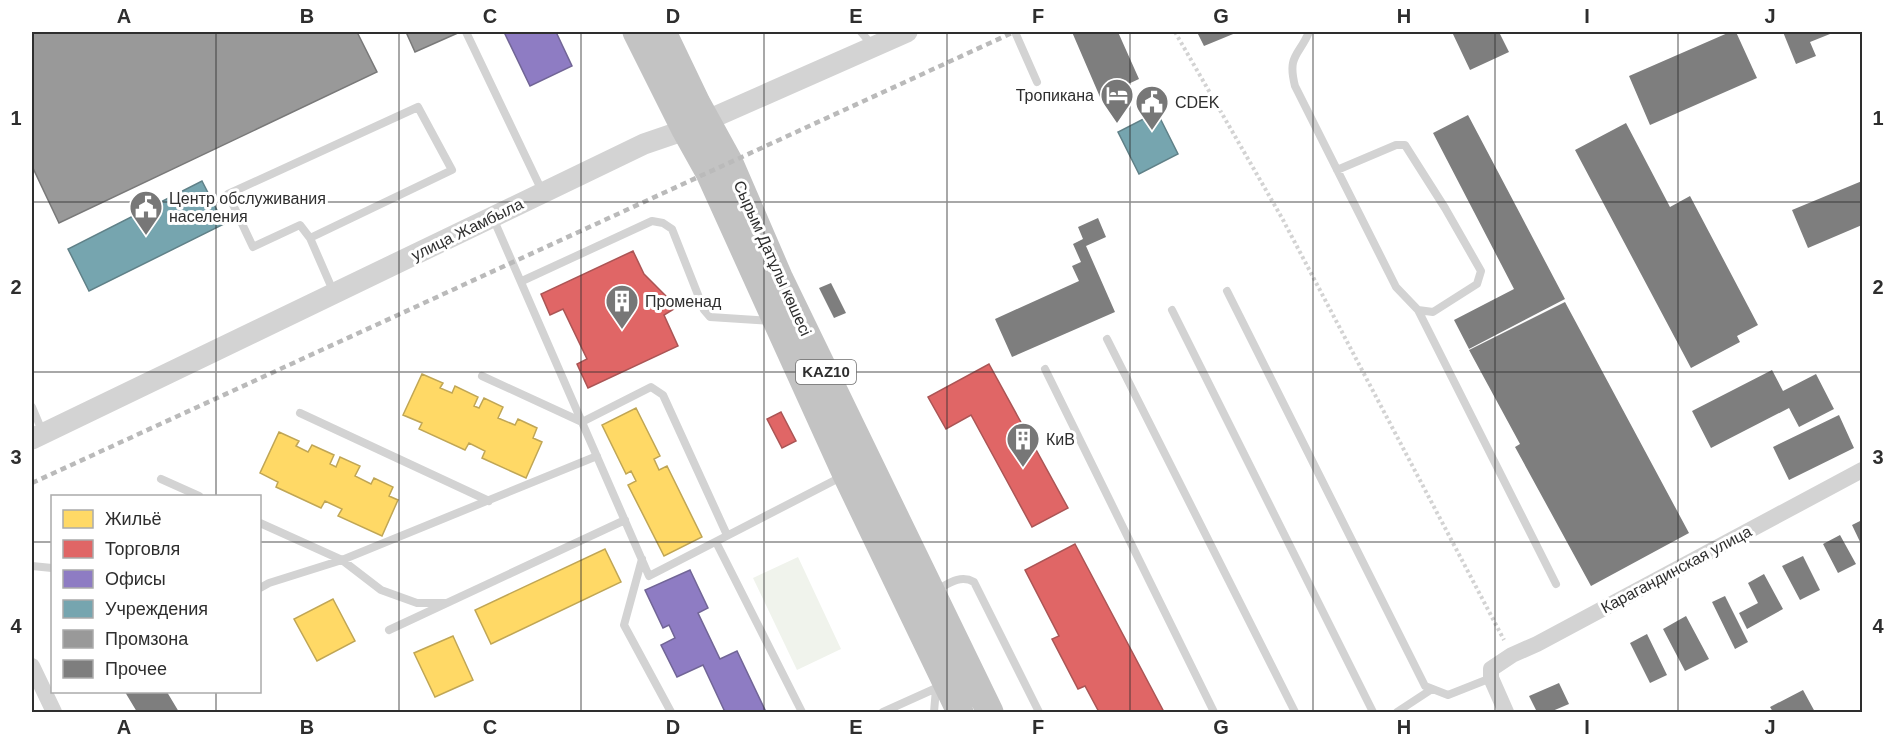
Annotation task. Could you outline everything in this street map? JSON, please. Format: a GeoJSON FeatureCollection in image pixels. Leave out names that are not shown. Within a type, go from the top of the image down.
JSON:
{"type":"FeatureCollection","features":[{"type":"Feature","properties":{"kind":"highway","name":"Сырым Датұлы көшесі"},"geometry":{"type":"LineString","coordinates":[[636,32],[696,125],[730,163],[780,279],[990,712]]}},
{"type":"Feature","properties":{"kind":"highway","name":"Сырым Датұлы көшесі"},"geometry":{"type":"LineString","coordinates":[[663,32],[696,125],[709,173],[941,686],[960,712]]}},
{"type":"Feature","properties":{"kind":"street","name":"улица Жамбыла"},"geometry":{"type":"LineString","coordinates":[[37,436],[644,144],[696,125],[867,39],[907,32]]}},
{"type":"Feature","properties":{"kind":"street","name":"Карагандинская улица"},"geometry":{"type":"LineString","coordinates":[[1491,674],[1512,655],[1537,644],[1863,470]]}},
{"type":"Feature","properties":{"kind":"street"},"geometry":{"type":"LineString","coordinates":[[32,666],[54,712]]}},
{"type":"Feature","properties":{"kind":"street"},"geometry":{"type":"LineString","coordinates":[[1491,674],[1506,712]]}},
{"type":"Feature","properties":{"kind":"lane"},"geometry":{"type":"LineString","coordinates":[[466,32],[543,193]]}},
{"type":"Feature","properties":{"kind":"lane"},"geometry":{"type":"LineString","coordinates":[[1015,32],[1037,82]]}},
{"type":"Feature","properties":{"kind":"lane"},"geometry":{"type":"LineString","coordinates":[[1308,32],[1292,60],[1295,86],[1396,287],[1418,310],[1556,584]]}},
{"type":"Feature","properties":{"kind":"lane"},"geometry":{"type":"LineString","coordinates":[[310,238],[452,170],[418,107],[228,194],[253,247],[300,225],[310,238],[334,293]]}},
{"type":"Feature","properties":{"kind":"lane"},"geometry":{"type":"LineString","coordinates":[[1337,170],[1400,143],[1409,149],[1445,208],[1480,271],[1477,284],[1433,312],[1418,310]]}},
{"type":"Feature","properties":{"kind":"lane"},"geometry":{"type":"LineString","coordinates":[[492,217],[522,281],[649,576],[846,474]]}},
{"type":"Feature","properties":{"kind":"lane"},"geometry":{"type":"LineString","coordinates":[[522,281],[652,221],[663,223],[672,230],[710,317],[776,321]]}},
{"type":"Feature","properties":{"kind":"lane"},"geometry":{"type":"LineString","coordinates":[[1227,291],[1425,686],[1448,695],[1491,674]]}},
{"type":"Feature","properties":{"kind":"lane"},"geometry":{"type":"LineString","coordinates":[[1172,310],[1373,712]]}},
{"type":"Feature","properties":{"kind":"lane"},"geometry":{"type":"LineString","coordinates":[[1107,339],[1296,712]]}},
{"type":"Feature","properties":{"kind":"lane"},"geometry":{"type":"LineString","coordinates":[[1045,369],[1214,712]]}},
{"type":"Feature","properties":{"kind":"lane"},"geometry":{"type":"LineString","coordinates":[[482,376],[582,422]]}},
{"type":"Feature","properties":{"kind":"lane"},"geometry":{"type":"LineString","coordinates":[[582,422],[651,387],[663,395],[727,535]]}},
{"type":"Feature","properties":{"kind":"lane"},"geometry":{"type":"LineString","coordinates":[[32,407],[37,436]]}},
{"type":"Feature","properties":{"kind":"lane"},"geometry":{"type":"LineString","coordinates":[[300,413],[489,501]]}},
{"type":"Feature","properties":{"kind":"lane"},"geometry":{"type":"LineString","coordinates":[[261,587],[342,560],[597,456]]}},
{"type":"Feature","properties":{"kind":"lane"},"geometry":{"type":"LineString","coordinates":[[161,479],[197,495]]}},
{"type":"Feature","properties":{"kind":"lane"},"geometry":{"type":"LineString","coordinates":[[389,630],[625,520]]}},
{"type":"Feature","properties":{"kind":"lane"},"geometry":{"type":"LineString","coordinates":[[261,523],[342,560],[381,590],[417,603],[448,603]]}},
{"type":"Feature","properties":{"kind":"lane"},"geometry":{"type":"LineString","coordinates":[[716,542],[802,712]]}},
{"type":"Feature","properties":{"kind":"lane"},"geometry":{"type":"LineString","coordinates":[[642,559],[624,625],[671,712]]}},
{"type":"Feature","properties":{"kind":"lane"},"geometry":{"type":"LineString","coordinates":[[32,566],[51,568]]}},
{"type":"Feature","properties":{"kind":"lane"},"geometry":{"type":"LineString","coordinates":[[932,593],[957,579],[967,578],[974,582],[1039,712]]}},
{"type":"Feature","properties":{"kind":"lane"},"geometry":{"type":"LineString","coordinates":[[883,712],[941,686]]}},
{"type":"Feature","properties":{"kind":"lane"},"geometry":{"type":"LineString","coordinates":[[934,712],[941,686]]}},
{"type":"Feature","properties":{"kind":"lane"},"geometry":{"type":"LineString","coordinates":[[1397,712],[1432,688]]}},
{"type":"Feature","properties":{"kind":"path"},"geometry":{"type":"LineString","coordinates":[[1175,32],[1282,218],[1512,655]]}},
{"type":"Feature","properties":{"kind":"shaded area"},"geometry":{"type":"Polygon","coordinates":[[[798,557],[841,649],[797,670],[753,578],[798,557]]]}},
{"type":"Feature","properties":{"kind":"building: Жильё"},"geometry":{"type":"Polygon","coordinates":[[[422,374],[443,383],[440,388],[452,393],[455,386],[478,397],[474,406],[479,408],[484,398],[503,407],[498,418],[515,425],[518,419],[537,428],[533,438],[542,442],[526,478],[482,458],[485,451],[469,443],[465,450],[419,429],[422,423],[403,415],[422,374]]]}},
{"type":"Feature","properties":{"kind":"building: Жильё"},"geometry":{"type":"Polygon","coordinates":[[[636,408],[660,456],[654,459],[659,470],[667,466],[702,537],[664,556],[628,485],[636,481],[631,471],[626,474],[602,425],[636,408]]]}},
{"type":"Feature","properties":{"kind":"building: Жильё"},"geometry":{"type":"Polygon","coordinates":[[[279,432],[299,441],[296,446],[308,452],[312,445],[334,455],[330,464],[336,467],[340,457],[360,466],[355,476],[371,484],[374,478],[393,487],[389,496],[398,500],[382,536],[338,516],[342,509],[325,501],[321,508],[276,487],[278,482],[260,473],[279,432]]]}},
{"type":"Feature","properties":{"kind":"building: Жильё"},"geometry":{"type":"Polygon","coordinates":[[[605,549],[621,582],[491,644],[475,610],[605,549]]]}},
{"type":"Feature","properties":{"kind":"building: Жильё"},"geometry":{"type":"Polygon","coordinates":[[[333,599],[355,641],[317,661],[294,619],[333,599]]]}},
{"type":"Feature","properties":{"kind":"building: Жильё"},"geometry":{"type":"Polygon","coordinates":[[[453,636],[473,680],[435,697],[414,653],[453,636]]]}},
{"type":"Feature","properties":{"kind":"building: Торговля","name":"Променад"},"geometry":{"type":"Polygon","coordinates":[[[633,251],[644,274],[677,307],[664,315],[678,346],[588,388],[577,364],[587,359],[563,309],[550,315],[541,294],[633,251]]]}},
{"type":"Feature","properties":{"kind":"building: Торговля","name":"КиВ"},"geometry":{"type":"Polygon","coordinates":[[[989,364],[1068,508],[1032,527],[971,415],[946,429],[928,397],[989,364]]]}},
{"type":"Feature","properties":{"kind":"building: Торговля"},"geometry":{"type":"Polygon","coordinates":[[[781,412],[796,441],[782,448],[767,419],[781,412]]]}},
{"type":"Feature","properties":{"kind":"building: Торговля"},"geometry":{"type":"Polygon","coordinates":[[[1075,544],[1164,712],[1099,712],[1085,686],[1078,689],[1052,639],[1059,636],[1025,570],[1075,544]]]}},
{"type":"Feature","properties":{"kind":"building: Офисы"},"geometry":{"type":"Polygon","coordinates":[[[504,32],[556,32],[572,66],[530,86],[504,32]]]}},
{"type":"Feature","properties":{"kind":"building: Офисы"},"geometry":{"type":"Polygon","coordinates":[[[690,570],[708,608],[698,613],[720,659],[737,651],[766,712],[725,712],[703,665],[677,677],[661,645],[675,638],[669,625],[663,628],[645,590],[690,570]]]}},
{"type":"Feature","properties":{"kind":"building: Учреждения"},"geometry":{"type":"Polygon","coordinates":[[[1157,112],[1178,154],[1139,174],[1118,132],[1157,112]]]}},
{"type":"Feature","properties":{"kind":"building: Учреждения","name":"Центр обслуживания наcеления"},"geometry":{"type":"Polygon","coordinates":[[[202,181],[224,224],[89,291],[68,249],[202,181]]]}},
{"type":"Feature","properties":{"kind":"building: Промзона"},"geometry":{"type":"Polygon","coordinates":[[[32,32],[357,32],[377,72],[59,223],[32,166],[32,32]]]}},
{"type":"Feature","properties":{"kind":"building: Промзона"},"geometry":{"type":"Polygon","coordinates":[[[406,32],[460,32],[415,52],[406,32]]]}},
{"type":"Feature","properties":{"kind":"building: Прочее"},"geometry":{"type":"Polygon","coordinates":[[[1072,32],[1118,32],[1139,79],[1100,97],[1072,32]]]}},
{"type":"Feature","properties":{"kind":"building: Прочее"},"geometry":{"type":"Polygon","coordinates":[[[1197,32],[1238,32],[1204,46],[1197,32]]]}},
{"type":"Feature","properties":{"kind":"building: Прочее"},"geometry":{"type":"Polygon","coordinates":[[[1452,32],[1499,32],[1509,52],[1470,70],[1452,32]]]}},
{"type":"Feature","properties":{"kind":"building: Прочее"},"geometry":{"type":"Polygon","coordinates":[[[1730,32],[1736,32],[1757,78],[1650,125],[1629,76],[1730,32]]]}},
{"type":"Feature","properties":{"kind":"building: Прочее"},"geometry":{"type":"Polygon","coordinates":[[[1783,32],[1835,32],[1810,42],[1816,56],[1796,64],[1783,32]]]}},
{"type":"Feature","properties":{"kind":"building: Прочее"},"geometry":{"type":"Polygon","coordinates":[[[1468,115],[1565,299],[1469,349],[1454,320],[1514,289],[1433,133],[1468,115]]]}},
{"type":"Feature","properties":{"kind":"building: Прочее"},"geometry":{"type":"Polygon","coordinates":[[[1626,123],[1670,207],[1690,196],[1758,325],[1737,336],[1740,342],[1691,368],[1575,150],[1626,123]]]}},
{"type":"Feature","properties":{"kind":"building: Прочее"},"geometry":{"type":"Polygon","coordinates":[[[1862,181],[1862,225],[1808,248],[1792,210],[1862,181]]]}},
{"type":"Feature","properties":{"kind":"building: Прочее"},"geometry":{"type":"Polygon","coordinates":[[[1098,218],[1106,237],[1086,246],[1115,312],[1012,357],[995,319],[1079,281],[1072,266],[1081,262],[1073,244],[1083,239],[1078,227],[1098,218]]]}},
{"type":"Feature","properties":{"kind":"building: Прочее"},"geometry":{"type":"Polygon","coordinates":[[[831,283],[846,313],[834,318],[819,288],[831,283]]]}},
{"type":"Feature","properties":{"kind":"building: Прочее"},"geometry":{"type":"Polygon","coordinates":[[[1565,302],[1689,533],[1591,586],[1515,447],[1520,444],[1469,350],[1565,302]]]}},
{"type":"Feature","properties":{"kind":"building: Прочее"},"geometry":{"type":"Polygon","coordinates":[[[1772,370],[1783,391],[1816,374],[1834,409],[1799,427],[1789,408],[1711,448],[1692,411],[1772,370]]]}},
{"type":"Feature","properties":{"kind":"building: Прочее"},"geometry":{"type":"Polygon","coordinates":[[[1839,415],[1854,448],[1789,480],[1773,447],[1839,415]]]}},
{"type":"Feature","properties":{"kind":"building: Прочее"},"geometry":{"type":"Polygon","coordinates":[[[1862,520],[1862,546],[1852,525],[1862,520]]]}},
{"type":"Feature","properties":{"kind":"building: Прочее"},"geometry":{"type":"Polygon","coordinates":[[[1840,535],[1856,564],[1838,573],[1823,544],[1840,535]]]}},
{"type":"Feature","properties":{"kind":"building: Прочее"},"geometry":{"type":"Polygon","coordinates":[[[1803,556],[1820,590],[1800,600],[1782,566],[1803,556]]]}},
{"type":"Feature","properties":{"kind":"building: Прочее"},"geometry":{"type":"Polygon","coordinates":[[[1764,574],[1783,609],[1747,629],[1739,613],[1758,603],[1748,583],[1764,574]]]}},
{"type":"Feature","properties":{"kind":"building: Прочее"},"geometry":{"type":"Polygon","coordinates":[[[1725,596],[1748,642],[1735,649],[1712,602],[1725,596]]]}},
{"type":"Feature","properties":{"kind":"building: Прочее"},"geometry":{"type":"Polygon","coordinates":[[[1686,616],[1709,659],[1685,671],[1663,629],[1686,616]]]}},
{"type":"Feature","properties":{"kind":"building: Прочее"},"geometry":{"type":"Polygon","coordinates":[[[1647,634],[1667,675],[1650,683],[1630,643],[1647,634]]]}},
{"type":"Feature","properties":{"kind":"building: Прочее"},"geometry":{"type":"Polygon","coordinates":[[[1559,683],[1569,704],[1550,712],[1537,712],[1529,696],[1559,683]]]}},
{"type":"Feature","properties":{"kind":"building: Прочее"},"geometry":{"type":"Polygon","coordinates":[[[1803,690],[1815,712],[1773,712],[1770,707],[1803,690]]]}},
{"type":"Feature","properties":{"kind":"building: Прочее"},"geometry":{"type":"Polygon","coordinates":[[[126,693],[168,693],[179,712],[137,712],[126,693]]]}},
{"type":"Feature","properties":{"kind":"railway"},"geometry":{"type":"LineString","coordinates":[[32,483],[1014,32]]}},
{"type":"Feature","properties":{"kind":"place","name":"Тропикана"},"geometry":{"type":"Point","coordinates":[1117,124]}},
{"type":"Feature","properties":{"kind":"place","name":"CDEK"},"geometry":{"type":"Point","coordinates":[1152,131]}},
{"type":"Feature","properties":{"kind":"place","name":"Центр обслуживания наcеления"},"geometry":{"type":"Point","coordinates":[146,236]}},
{"type":"Feature","properties":{"kind":"place","name":"Променад"},"geometry":{"type":"Point","coordinates":[622,330]}},
{"type":"Feature","properties":{"kind":"place","name":"КиВ"},"geometry":{"type":"Point","coordinates":[1023,468]}}]}
